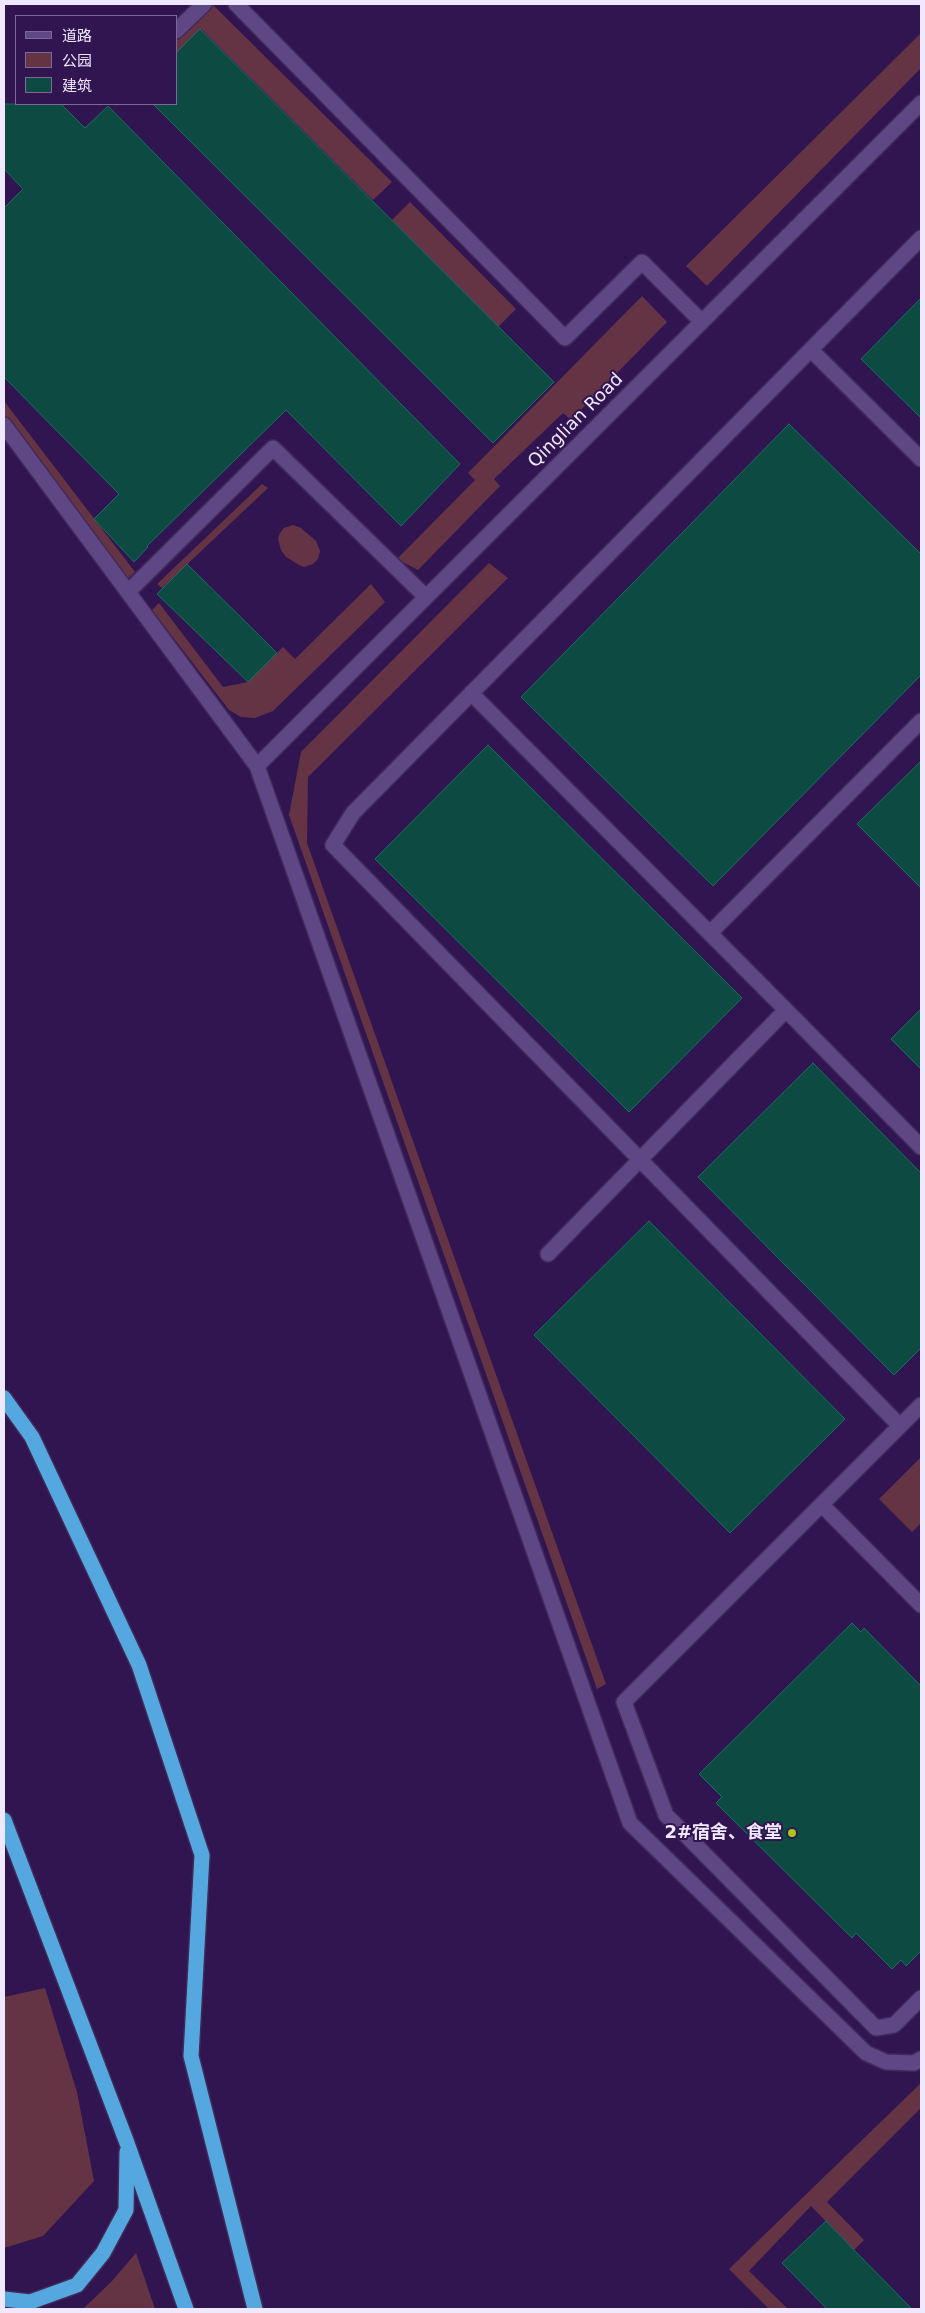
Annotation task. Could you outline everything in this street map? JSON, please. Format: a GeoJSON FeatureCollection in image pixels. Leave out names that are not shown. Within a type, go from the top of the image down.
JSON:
{"type":"FeatureCollection","features":[{"type":"Feature","properties":{"kind":"highway"},"geometry":{"type":"LineString","coordinates":[[4,1398],[32,1437],[139,1665],[202,1855],[191,2056],[255,2309]]}},
{"type":"Feature","properties":{"kind":"highway"},"geometry":{"type":"LineString","coordinates":[[4,1820],[127,2143],[186,2309]]}},
{"type":"Feature","properties":{"kind":"highway"},"geometry":{"type":"LineString","coordinates":[[4,2299],[30,2302],[77,2285],[103,2253],[126,2210],[127,2143]]}},
{"type":"Feature","properties":{"kind":"street"},"geometry":{"type":"LineString","coordinates":[[178,29],[204,4]]}},
{"type":"Feature","properties":{"kind":"street"},"geometry":{"type":"LineString","coordinates":[[236,4],[565,338],[642,262],[702,322]]}},
{"type":"Feature","properties":{"kind":"street","name":"Qinglian Road"},"geometry":{"type":"LineString","coordinates":[[258,766],[921,103]]}},
{"type":"Feature","properties":{"kind":"street"},"geometry":{"type":"LineString","coordinates":[[900,1426],[333,845],[353,813],[921,238]]}},
{"type":"Feature","properties":{"kind":"street"},"geometry":{"type":"LineString","coordinates":[[811,350],[921,460]]}},
{"type":"Feature","properties":{"kind":"street"},"geometry":{"type":"LineString","coordinates":[[4,425],[258,766],[630,1823],[866,2053],[886,2062],[914,2063],[921,2059]]}},
{"type":"Feature","properties":{"kind":"street"},"geometry":{"type":"LineString","coordinates":[[128,592],[273,448],[426,597]]}},
{"type":"Feature","properties":{"kind":"street"},"geometry":{"type":"LineString","coordinates":[[471,693],[921,1147]]}},
{"type":"Feature","properties":{"kind":"street"},"geometry":{"type":"LineString","coordinates":[[710,933],[921,721]]}},
{"type":"Feature","properties":{"kind":"street"},"geometry":{"type":"LineString","coordinates":[[548,1254],[786,1010]]}},
{"type":"Feature","properties":{"kind":"street"},"geometry":{"type":"LineString","coordinates":[[921,1405],[624,1702],[666,1815],[876,2028],[894,2025],[921,1998]]}},
{"type":"Feature","properties":{"kind":"street"},"geometry":{"type":"LineString","coordinates":[[822,1505],[921,1605]]}},
{"type":"Feature","properties":{"kind":"green space"},"geometry":{"type":"Polygon","coordinates":[[[208,4],[212,4],[392,182],[373,200],[201,29],[178,51],[178,34],[208,4]]]}},
{"type":"Feature","properties":{"kind":"green space"},"geometry":{"type":"Polygon","coordinates":[[[921,33],[921,68],[707,286],[686,266],[921,33]]]}},
{"type":"Feature","properties":{"kind":"green space"},"geometry":{"type":"Polygon","coordinates":[[[410,202],[516,309],[498,327],[392,220],[410,202]]]}},
{"type":"Feature","properties":{"kind":"green space"},"geometry":{"type":"Polygon","coordinates":[[[642,296],[667,322],[571,420],[563,413],[494,479],[500,486],[418,570],[397,559],[475,480],[468,473],[642,296]]]}},
{"type":"Feature","properties":{"kind":"green space"},"geometry":{"type":"Polygon","coordinates":[[[4,401],[135,572],[127,579],[4,416],[4,401]]]}},
{"type":"Feature","properties":{"kind":"green space"},"geometry":{"type":"Polygon","coordinates":[[[262,484],[268,488],[162,588],[157,584],[262,484]]]}},
{"type":"Feature","properties":{"kind":"green space"},"geometry":{"type":"Polygon","coordinates":[[[293,525],[301,528],[316,541],[320,551],[318,559],[313,564],[304,567],[299,565],[286,557],[281,550],[278,539],[280,533],[284,528],[293,525]]]}},
{"type":"Feature","properties":{"kind":"green space"},"geometry":{"type":"Polygon","coordinates":[[[489,563],[508,578],[308,777],[307,843],[606,1684],[597,1689],[289,815],[301,752],[489,563]]]}},
{"type":"Feature","properties":{"kind":"green space"},"geometry":{"type":"Polygon","coordinates":[[[371,584],[385,602],[273,711],[255,718],[241,717],[229,710],[152,610],[159,603],[223,687],[248,682],[283,647],[295,659],[371,584]]]}},
{"type":"Feature","properties":{"kind":"green space"},"geometry":{"type":"Polygon","coordinates":[[[921,1457],[921,1523],[912,1532],[879,1499],[921,1457]]]}},
{"type":"Feature","properties":{"kind":"green space"},"geometry":{"type":"Polygon","coordinates":[[[45,1988],[77,2092],[94,2181],[43,2236],[4,2248],[4,1997],[45,1988]]]}},
{"type":"Feature","properties":{"kind":"green space"},"geometry":{"type":"Polygon","coordinates":[[[921,2083],[921,2108],[827,2202],[864,2240],[854,2250],[811,2206],[749,2271],[788,2309],[769,2309],[729,2269],[921,2083]]]}},
{"type":"Feature","properties":{"kind":"green space"},"geometry":{"type":"Polygon","coordinates":[[[136,2253],[155,2309],[83,2309],[112,2281],[136,2253]]]}},
{"type":"Feature","properties":{"kind":"building"},"geometry":{"type":"Polygon","coordinates":[[[200,29],[554,382],[493,443],[154,105],[178,105],[178,51],[200,29]]]}},
{"type":"Feature","properties":{"kind":"building"},"geometry":{"type":"Polygon","coordinates":[[[4,104],[62,105],[85,128],[108,106],[460,464],[401,526],[286,410],[147,546],[134,562],[94,519],[119,494],[4,377],[4,208],[23,189],[4,169],[4,104]]]}},
{"type":"Feature","properties":{"kind":"building"},"geometry":{"type":"Polygon","coordinates":[[[921,298],[921,418],[861,359],[921,298]]]}},
{"type":"Feature","properties":{"kind":"building"},"geometry":{"type":"Polygon","coordinates":[[[789,424],[921,554],[921,675],[713,886],[521,697],[789,424]]]}},
{"type":"Feature","properties":{"kind":"building"},"geometry":{"type":"Polygon","coordinates":[[[187,564],[277,653],[248,682],[157,594],[187,564]]]}},
{"type":"Feature","properties":{"kind":"building"},"geometry":{"type":"Polygon","coordinates":[[[488,745],[742,998],[629,1112],[375,859],[488,745]]]}},
{"type":"Feature","properties":{"kind":"building"},"geometry":{"type":"Polygon","coordinates":[[[921,761],[921,888],[857,824],[921,761]]]}},
{"type":"Feature","properties":{"kind":"building"},"geometry":{"type":"Polygon","coordinates":[[[921,1009],[921,1069],[891,1039],[921,1009]]]}},
{"type":"Feature","properties":{"kind":"building"},"geometry":{"type":"Polygon","coordinates":[[[813,1063],[921,1173],[921,1348],[894,1375],[698,1177],[813,1063]]]}},
{"type":"Feature","properties":{"kind":"building"},"geometry":{"type":"Polygon","coordinates":[[[649,1221],[845,1419],[730,1533],[534,1335],[649,1221]]]}},
{"type":"Feature","properties":{"kind":"building"},"geometry":{"type":"Polygon","coordinates":[[[852,1623],[861,1632],[864,1628],[921,1686],[921,1951],[906,1966],[901,1960],[892,1969],[856,1933],[852,1938],[716,1803],[722,1797],[699,1774],[852,1623]]]}},
{"type":"Feature","properties":{"kind":"building"},"geometry":{"type":"Polygon","coordinates":[[[826,2221],[912,2309],[827,2309],[782,2263],[826,2221]]]}},
{"type":"Feature","properties":{"kind":"place","name":"2#宿舍、食堂"},"geometry":{"type":"Point","coordinates":[792,1833]}}]}
